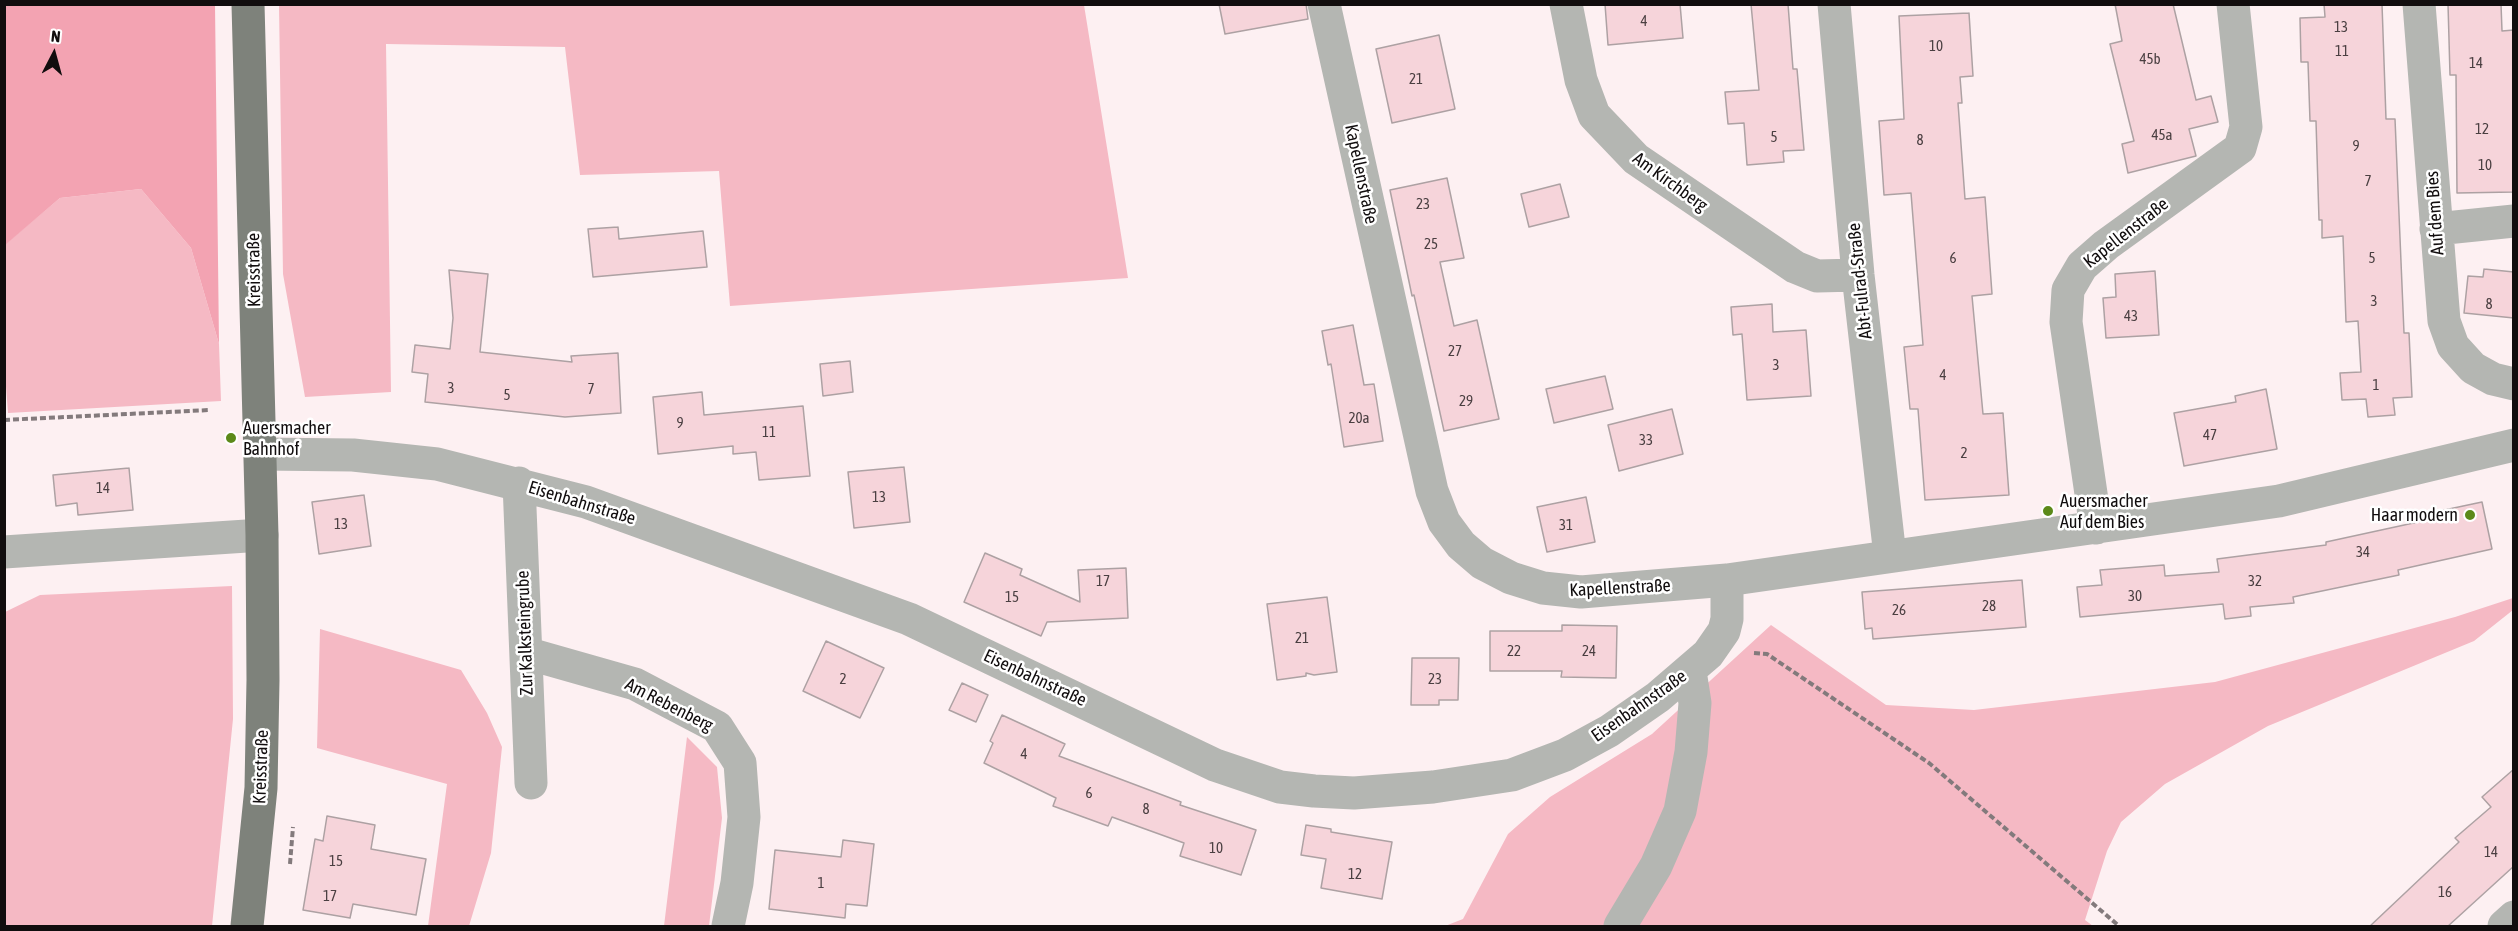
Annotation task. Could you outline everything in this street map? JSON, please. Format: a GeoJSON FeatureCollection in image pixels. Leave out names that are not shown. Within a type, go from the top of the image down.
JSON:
{"type":"FeatureCollection","features":[{"type":"Feature","properties":{"kind":"main road","name":"Kreisstraße"},"geometry":{"type":"LineString","coordinates":[[247,927],[261,788],[263,680],[262,535],[248,4]]}},
{"type":"Feature","properties":{"kind":"street","name":"Kapellenstraße"},"geometry":{"type":"LineString","coordinates":[[1324,4],[1432,491],[1444,522],[1461,544],[1482,563],[1510,578],[1543,588],[1581,592],[1727,580],[2279,501],[2514,445]]}},
{"type":"Feature","properties":{"kind":"street","name":"Am Kirchberg"},"geometry":{"type":"LineString","coordinates":[[1566,4],[1581,80],[1594,115],[1629,152],[1714,214],[1795,267],[1817,276],[1858,275]]}},
{"type":"Feature","properties":{"kind":"street","name":"Abt-Fulrad-Straße"},"geometry":{"type":"LineString","coordinates":[[1834,4],[1858,275],[1890,556]]}},
{"type":"Feature","properties":{"kind":"street","name":"Kapellenstraße"},"geometry":{"type":"LineString","coordinates":[[2096,528],[2066,322],[2068,290],[2082,266],[2106,245],[2240,148],[2246,128],[2233,4]]}},
{"type":"Feature","properties":{"kind":"street","name":"Auf dem Bies"},"geometry":{"type":"LineString","coordinates":[[2419,4],[2444,321],[2453,346],[2473,368],[2493,379],[2514,384]]}},
{"type":"Feature","properties":{"kind":"street"},"geometry":{"type":"LineString","coordinates":[[2436,229],[2514,221]]}},
{"type":"Feature","properties":{"kind":"street","name":"Eisenbahnstraße"},"geometry":{"type":"LineString","coordinates":[[260,454],[353,455],[437,464],[519,483],[586,502],[909,619],[1215,765],[1280,786],[1354,793],[1433,788],[1512,775],[1565,754],[1609,731],[1658,697],[1708,654],[1724,631],[1728,606],[1727,580]]}},
{"type":"Feature","properties":{"kind":"street","name":"Zur Kalksteingrube"},"geometry":{"type":"LineString","coordinates":[[519,483],[531,783]]}},
{"type":"Feature","properties":{"kind":"street"},"geometry":{"type":"LineString","coordinates":[[4,552],[262,535]]}},
{"type":"Feature","properties":{"kind":"street","name":"Am Rebenberg"},"geometry":{"type":"LineString","coordinates":[[526,653],[635,684],[717,727],[741,763],[744,817],[737,883],[728,927]]}},
{"type":"Feature","properties":{"kind":"street"},"geometry":{"type":"LineString","coordinates":[[1620,927],[1656,866],[1680,811],[1695,703],[1690,671]]}},
{"type":"Feature","properties":{"kind":"street"},"geometry":{"type":"LineString","coordinates":[[2504,927],[2514,918]]}},
{"type":"Feature","properties":{"kind":"path"},"geometry":{"type":"LineString","coordinates":[[4,420],[210,410]]}},
{"type":"Feature","properties":{"kind":"path"},"geometry":{"type":"LineString","coordinates":[[1754,653],[1767,654],[1929,763],[2120,927]]}},
{"type":"Feature","properties":{"kind":"shaded area"},"geometry":{"type":"Polygon","coordinates":[[[5,4],[215,5],[219,344],[191,248],[141,189],[60,198],[5,245],[5,4]]]}},
{"type":"Feature","properties":{"kind":"shaded area"},"geometry":{"type":"Polygon","coordinates":[[[279,5],[1084,5],[1128,278],[730,306],[719,171],[580,175],[565,47],[386,44],[391,392],[305,397],[283,274],[279,5]]]}},
{"type":"Feature","properties":{"kind":"shaded area"},"geometry":{"type":"Polygon","coordinates":[[[141,189],[191,248],[219,344],[221,401],[8,413],[4,360],[4,245],[60,198],[141,189]]]}},
{"type":"Feature","properties":{"kind":"shaded area"},"geometry":{"type":"Polygon","coordinates":[[[232,586],[233,719],[212,926],[5,926],[5,612],[40,595],[232,586]]]}},
{"type":"Feature","properties":{"kind":"shaded area"},"geometry":{"type":"Polygon","coordinates":[[[2513,598],[2513,610],[2474,641],[2268,726],[2165,784],[2121,822],[2107,851],[2085,920],[2093,926],[1445,926],[1463,919],[1508,834],[1550,797],[1652,734],[1771,625],[1886,705],[1974,710],[2215,682],[2455,617],[2513,598]]]}},
{"type":"Feature","properties":{"kind":"shaded area"},"geometry":{"type":"Polygon","coordinates":[[[320,629],[461,670],[487,713],[502,747],[491,853],[469,926],[428,926],[447,784],[317,748],[320,629]]]}},
{"type":"Feature","properties":{"kind":"shaded area"},"geometry":{"type":"Polygon","coordinates":[[[687,737],[717,767],[722,818],[709,926],[664,926],[687,737]]]}},
{"type":"Feature","properties":{"kind":"building"},"geometry":{"type":"Polygon","coordinates":[[[1219,4],[1306,4],[1308,19],[1225,34],[1219,4]]]}},
{"type":"Feature","properties":{"kind":"building"},"geometry":{"type":"Polygon","coordinates":[[[1605,4],[1680,4],[1683,38],[1608,45],[1605,4]]]}},
{"type":"Feature","properties":{"kind":"building"},"geometry":{"type":"Polygon","coordinates":[[[1751,4],[1788,4],[1793,69],[1797,69],[1804,150],[1783,151],[1784,162],[1747,165],[1744,123],[1728,124],[1725,92],[1759,90],[1751,4]]]}},
{"type":"Feature","properties":{"kind":"building"},"geometry":{"type":"Polygon","coordinates":[[[2115,4],[2173,4],[2196,100],[2211,96],[2218,122],[2189,129],[2196,156],[2128,173],[2122,144],[2134,141],[2110,44],[2122,41],[2115,4]]]}},
{"type":"Feature","properties":{"kind":"building"},"geometry":{"type":"Polygon","coordinates":[[[2324,4],[2382,4],[2386,119],[2395,119],[2404,333],[2409,333],[2412,397],[2393,398],[2395,415],[2368,417],[2366,399],[2342,400],[2340,373],[2361,372],[2358,321],[2346,322],[2343,236],[2322,238],[2322,220],[2319,220],[2316,121],[2310,121],[2308,62],[2301,62],[2300,18],[2325,17],[2324,4]]]}},
{"type":"Feature","properties":{"kind":"building"},"geometry":{"type":"Polygon","coordinates":[[[2448,4],[2501,4],[2502,31],[2514,30],[2514,192],[2457,193],[2456,75],[2450,75],[2448,4]]]}},
{"type":"Feature","properties":{"kind":"building"},"geometry":{"type":"Polygon","coordinates":[[[1969,13],[1973,76],[1960,77],[1962,103],[1958,103],[1965,199],[1985,197],[1992,294],[1972,296],[1983,414],[2003,413],[2009,495],[1925,500],[1918,409],[1910,409],[1904,347],[1923,345],[1911,193],[1884,195],[1879,121],[1904,119],[1899,16],[1969,13]]]}},
{"type":"Feature","properties":{"kind":"building"},"geometry":{"type":"Polygon","coordinates":[[[1439,35],[1455,109],[1392,123],[1376,49],[1439,35]]]}},
{"type":"Feature","properties":{"kind":"building"},"geometry":{"type":"Polygon","coordinates":[[[1447,178],[1464,258],[1440,262],[1454,326],[1477,320],[1499,419],[1444,431],[1390,190],[1447,178]]]}},
{"type":"Feature","properties":{"kind":"building"},"geometry":{"type":"Polygon","coordinates":[[[1560,184],[1569,217],[1529,227],[1521,194],[1560,184]]]}},
{"type":"Feature","properties":{"kind":"building"},"geometry":{"type":"Polygon","coordinates":[[[618,227],[619,239],[703,231],[707,267],[593,277],[588,229],[618,227]]]}},
{"type":"Feature","properties":{"kind":"building"},"geometry":{"type":"Polygon","coordinates":[[[2484,269],[2514,272],[2514,318],[2464,313],[2468,276],[2483,277],[2484,269]]]}},
{"type":"Feature","properties":{"kind":"building"},"geometry":{"type":"Polygon","coordinates":[[[449,270],[488,274],[480,352],[572,362],[571,356],[618,353],[621,413],[565,417],[425,402],[428,374],[412,372],[415,345],[450,349],[453,318],[449,270]]]}},
{"type":"Feature","properties":{"kind":"building"},"geometry":{"type":"Polygon","coordinates":[[[2155,271],[2159,335],[2106,338],[2103,298],[2116,297],[2115,274],[2155,271]]]}},
{"type":"Feature","properties":{"kind":"building"},"geometry":{"type":"Polygon","coordinates":[[[1772,304],[1773,332],[1806,330],[1811,396],[1747,400],[1742,334],[1733,335],[1731,307],[1772,304]]]}},
{"type":"Feature","properties":{"kind":"building"},"geometry":{"type":"Polygon","coordinates":[[[1353,325],[1364,385],[1374,384],[1383,441],[1344,447],[1331,364],[1328,365],[1322,331],[1353,325]]]}},
{"type":"Feature","properties":{"kind":"building"},"geometry":{"type":"Polygon","coordinates":[[[850,361],[853,392],[823,396],[820,364],[850,361]]]}},
{"type":"Feature","properties":{"kind":"building"},"geometry":{"type":"Polygon","coordinates":[[[1605,376],[1613,409],[1554,423],[1546,389],[1605,376]]]}},
{"type":"Feature","properties":{"kind":"building"},"geometry":{"type":"Polygon","coordinates":[[[2266,389],[2277,449],[2184,466],[2174,413],[2236,402],[2235,396],[2266,389]]]}},
{"type":"Feature","properties":{"kind":"building"},"geometry":{"type":"Polygon","coordinates":[[[702,392],[704,415],[803,406],[810,476],[759,480],[756,452],[733,454],[733,446],[658,454],[653,397],[702,392]]]}},
{"type":"Feature","properties":{"kind":"building"},"geometry":{"type":"Polygon","coordinates":[[[1672,409],[1683,454],[1619,471],[1608,425],[1672,409]]]}},
{"type":"Feature","properties":{"kind":"building"},"geometry":{"type":"Polygon","coordinates":[[[904,467],[910,522],[854,528],[848,472],[904,467]]]}},
{"type":"Feature","properties":{"kind":"building"},"geometry":{"type":"Polygon","coordinates":[[[129,468],[133,510],[78,515],[77,503],[56,506],[53,475],[129,468]]]}},
{"type":"Feature","properties":{"kind":"building"},"geometry":{"type":"Polygon","coordinates":[[[364,495],[371,546],[319,554],[312,502],[364,495]]]}},
{"type":"Feature","properties":{"kind":"building"},"geometry":{"type":"Polygon","coordinates":[[[1586,497],[1595,542],[1547,552],[1537,507],[1586,497]]]}},
{"type":"Feature","properties":{"kind":"building"},"geometry":{"type":"Polygon","coordinates":[[[2482,502],[2492,549],[2398,570],[2399,575],[2293,597],[2294,603],[2250,607],[2251,616],[2225,619],[2223,604],[2080,617],[2077,587],[2102,585],[2100,570],[2164,565],[2165,576],[2219,572],[2217,559],[2326,545],[2326,542],[2418,522],[2416,516],[2482,502]]]}},
{"type":"Feature","properties":{"kind":"building"},"geometry":{"type":"Polygon","coordinates":[[[985,553],[1022,569],[1020,575],[1080,602],[1078,570],[1126,568],[1128,618],[1047,622],[1041,636],[964,602],[985,553]]]}},
{"type":"Feature","properties":{"kind":"building"},"geometry":{"type":"Polygon","coordinates":[[[2022,580],[2026,627],[1873,639],[1872,628],[1865,629],[1862,592],[2022,580]]]}},
{"type":"Feature","properties":{"kind":"building"},"geometry":{"type":"Polygon","coordinates":[[[1327,597],[1337,672],[1314,675],[1306,673],[1306,676],[1277,680],[1267,604],[1327,597]]]}},
{"type":"Feature","properties":{"kind":"building"},"geometry":{"type":"Polygon","coordinates":[[[1562,625],[1617,626],[1616,678],[1561,677],[1562,671],[1490,671],[1490,631],[1562,631],[1562,625]]]}},
{"type":"Feature","properties":{"kind":"building"},"geometry":{"type":"Polygon","coordinates":[[[826,641],[884,668],[860,718],[803,691],[826,641]]]}},
{"type":"Feature","properties":{"kind":"building"},"geometry":{"type":"Polygon","coordinates":[[[1412,658],[1459,658],[1458,700],[1439,700],[1439,705],[1411,705],[1412,658]]]}},
{"type":"Feature","properties":{"kind":"building"},"geometry":{"type":"Polygon","coordinates":[[[962,683],[988,695],[976,722],[949,710],[962,683]]]}},
{"type":"Feature","properties":{"kind":"building"},"geometry":{"type":"Polygon","coordinates":[[[1002,715],[1065,744],[1059,756],[1181,802],[1180,805],[1256,830],[1241,875],[1180,856],[1184,843],[1112,817],[1108,826],[1053,806],[1056,798],[984,763],[993,743],[990,741],[1002,715]]]}},
{"type":"Feature","properties":{"kind":"building"},"geometry":{"type":"Polygon","coordinates":[[[2514,769],[2514,866],[2447,927],[2369,927],[2459,842],[2455,838],[2491,807],[2482,797],[2514,769]]]}},
{"type":"Feature","properties":{"kind":"building"},"geometry":{"type":"Polygon","coordinates":[[[327,816],[375,825],[371,849],[426,859],[416,915],[353,904],[350,918],[303,910],[315,839],[323,841],[327,816]]]}},
{"type":"Feature","properties":{"kind":"building"},"geometry":{"type":"Polygon","coordinates":[[[1306,825],[1331,829],[1331,832],[1392,842],[1382,899],[1321,888],[1326,859],[1301,855],[1306,825]]]}},
{"type":"Feature","properties":{"kind":"building"},"geometry":{"type":"Polygon","coordinates":[[[843,840],[874,844],[867,906],[846,904],[845,918],[769,909],[775,850],[841,857],[843,840]]]}},
{"type":"Feature","properties":{"kind":"place","name":"Auersmacher Bahnhof"},"geometry":{"type":"Point","coordinates":[231,438]}},
{"type":"Feature","properties":{"kind":"place","name":"Auersmacher Auf dem Bies"},"geometry":{"type":"Point","coordinates":[2048,511]}},
{"type":"Feature","properties":{"kind":"place","name":"Haar modern"},"geometry":{"type":"Point","coordinates":[2470,515]}}]}
